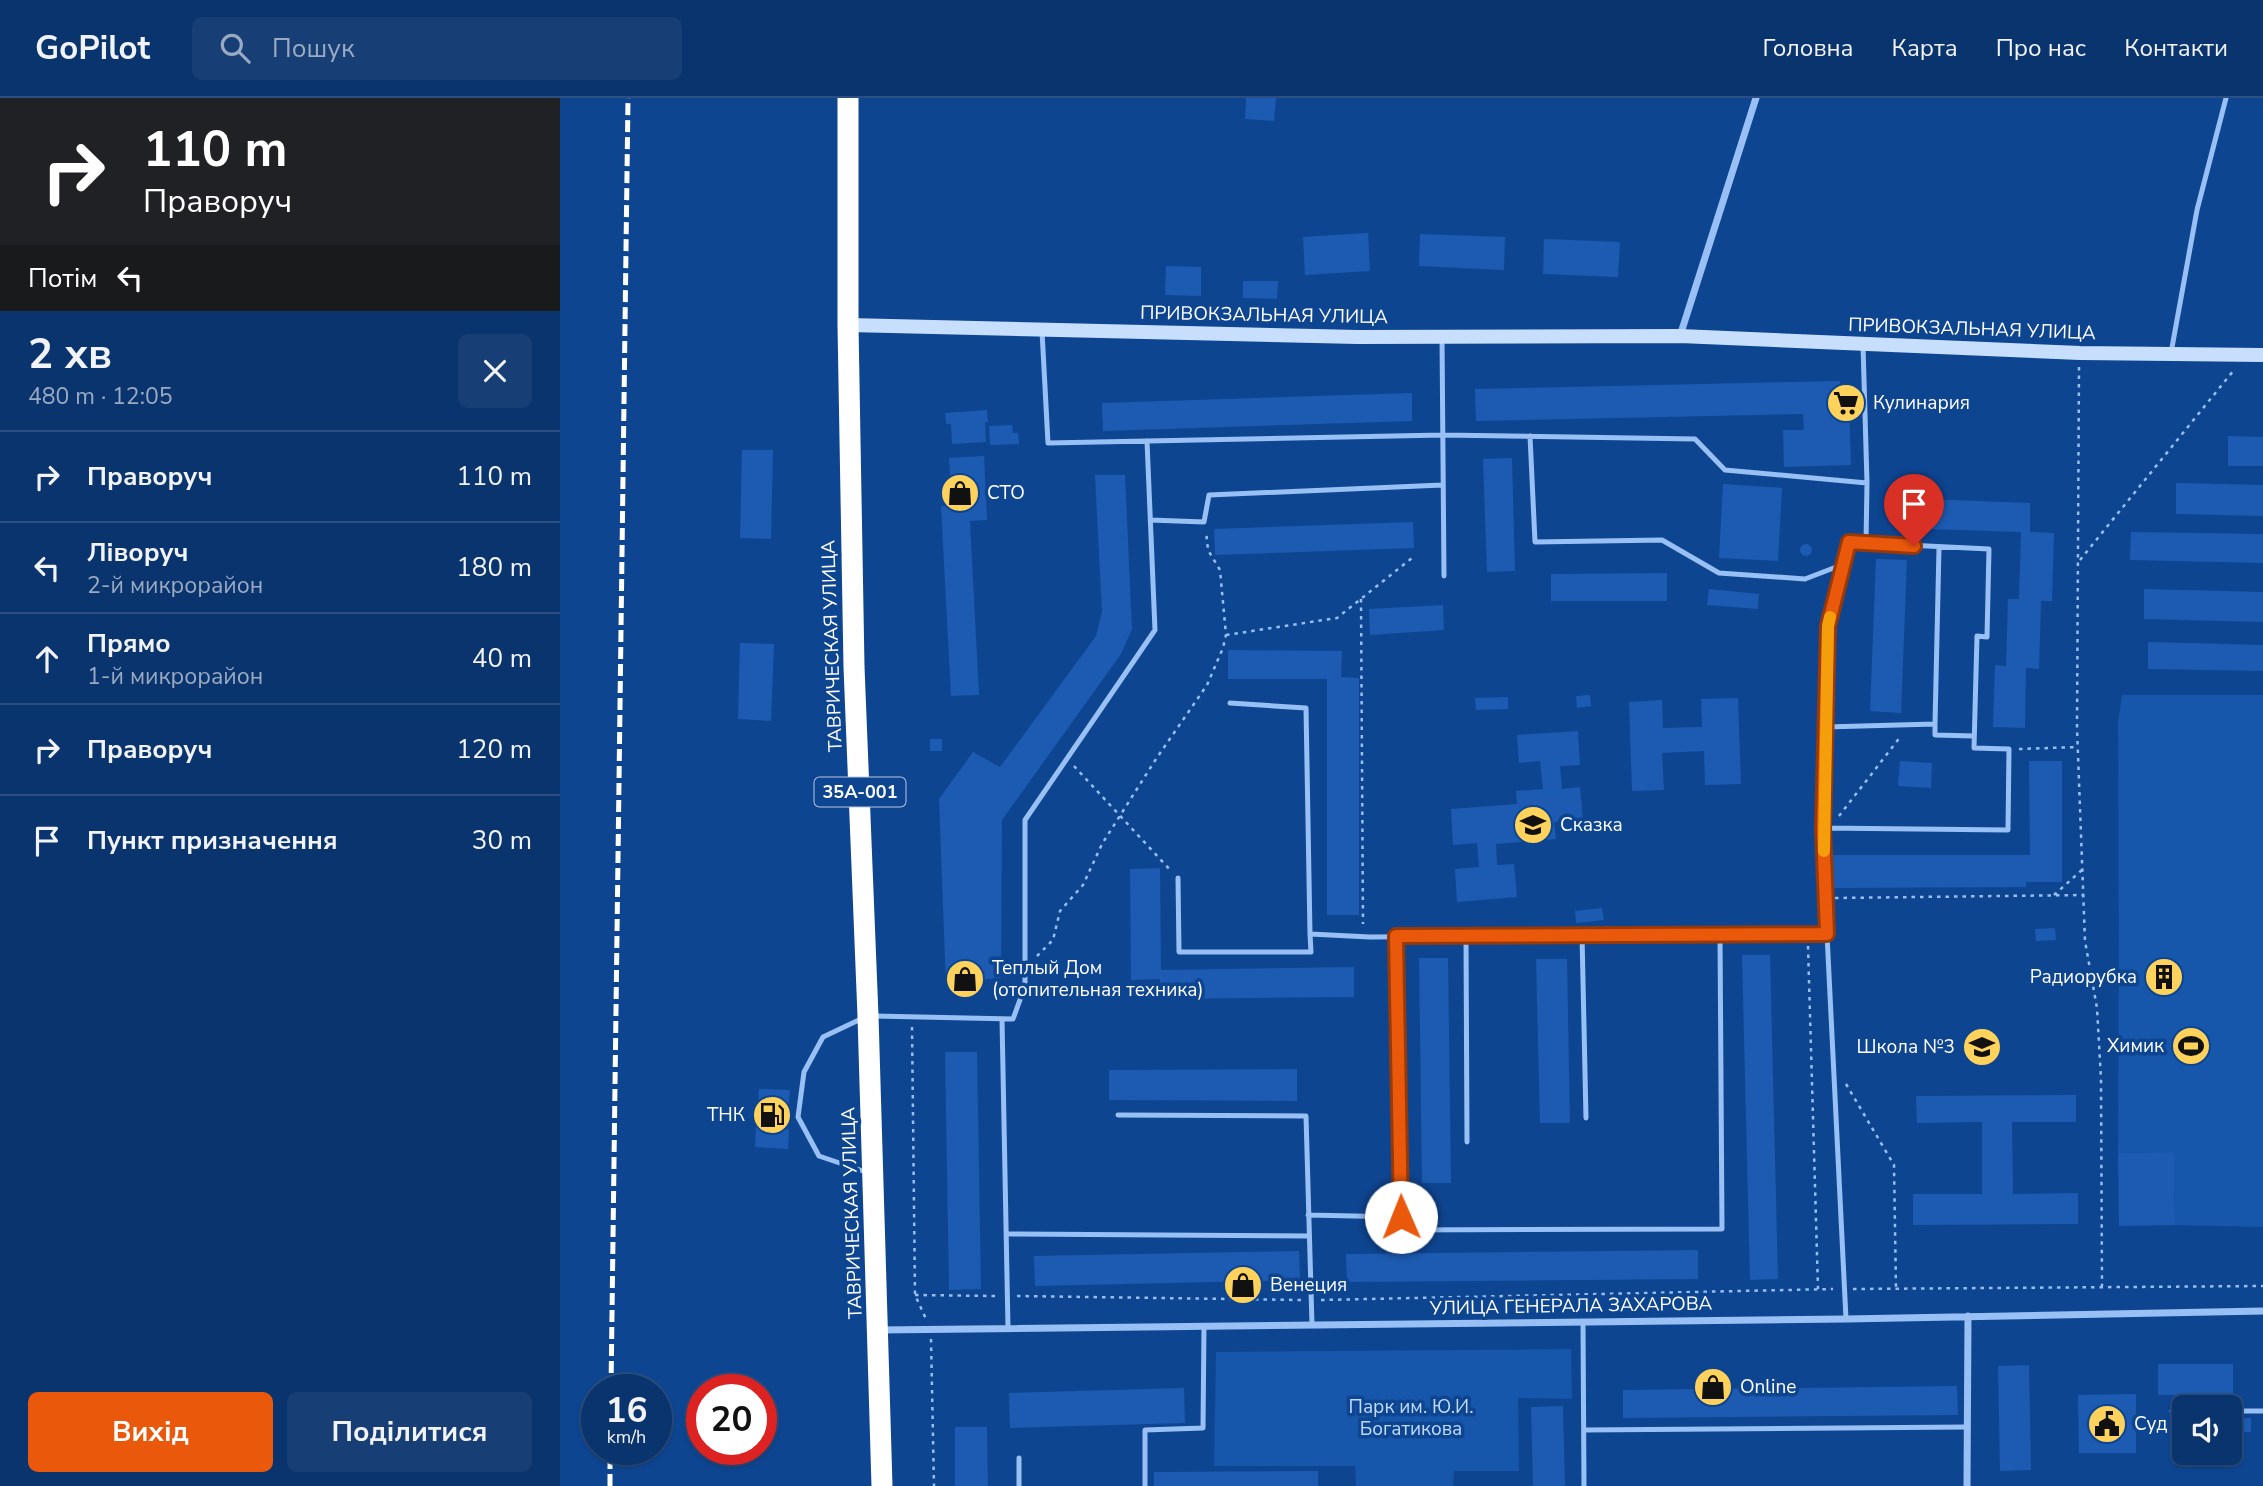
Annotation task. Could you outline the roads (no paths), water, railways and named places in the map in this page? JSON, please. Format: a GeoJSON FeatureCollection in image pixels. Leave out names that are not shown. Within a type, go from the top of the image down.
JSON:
{"type":"FeatureCollection","features":[{"type":"Feature","properties":{"kind":"highway","name":"ТАВРИЧЕСКАЯ УЛИЦА"},"geometry":{"type":"LineString","coordinates":[[848,98],[848,325],[855,667],[869,1016],[871,1174],[879,1330],[882,1486]]}},
{"type":"Feature","properties":{"kind":"main road","name":"ПРИВОКЗАЛЬНАЯ УЛИЦА"},"geometry":{"type":"LineString","coordinates":[[848,325],[1443,337],[1680,335],[2080,353],[2263,355]]}},
{"type":"Feature","properties":{"kind":"street"},"geometry":{"type":"LineString","coordinates":[[1680,335],[1756,98]]}},
{"type":"Feature","properties":{"kind":"street","name":"УЛИЦА ГЕНЕРАЛА ЗАХАРОВА"},"geometry":{"type":"LineString","coordinates":[[879,1330],[2263,1311]]}},
{"type":"Feature","properties":{"kind":"street"},"geometry":{"type":"LineString","coordinates":[[1967,1486],[1968,1316]]}},
{"type":"Feature","properties":{"kind":"lane"},"geometry":{"type":"LineString","coordinates":[[2171,353],[2197,210],[2227,98]]}},
{"type":"Feature","properties":{"kind":"lane"},"geometry":{"type":"LineString","coordinates":[[1042,331],[1048,443],[1443,435],[1695,439],[1725,470],[1867,483]]}},
{"type":"Feature","properties":{"kind":"lane"},"geometry":{"type":"LineString","coordinates":[[1443,337],[1444,576]]}},
{"type":"Feature","properties":{"kind":"lane"},"geometry":{"type":"LineString","coordinates":[[1863,345],[1866,542]]}},
{"type":"Feature","properties":{"kind":"lane"},"geometry":{"type":"LineString","coordinates":[[1530,436],[1535,542],[1662,540],[1719,573],[1805,579],[1844,564]]}},
{"type":"Feature","properties":{"kind":"lane"},"geometry":{"type":"LineString","coordinates":[[871,1174],[819,1156],[798,1117],[804,1072],[823,1037],[869,1016],[1013,1019],[1025,986],[1025,821],[1155,630],[1147,441]]}},
{"type":"Feature","properties":{"kind":"lane"},"geometry":{"type":"LineString","coordinates":[[1150,520],[1205,522],[1209,495],[1442,485]]}},
{"type":"Feature","properties":{"kind":"lane"},"geometry":{"type":"LineString","coordinates":[[1827,828],[2008,830],[2009,749],[1974,748],[1978,636],[1987,636],[1989,549],[1849,542],[1828,626],[1825,727],[1826,898],[1846,1318]]}},
{"type":"Feature","properties":{"kind":"lane"},"geometry":{"type":"LineString","coordinates":[[1939,548],[1935,735],[1974,736]]}},
{"type":"Feature","properties":{"kind":"lane"},"geometry":{"type":"LineString","coordinates":[[1178,878],[1179,952],[1311,952],[1306,708],[1230,703]]}},
{"type":"Feature","properties":{"kind":"lane"},"geometry":{"type":"LineString","coordinates":[[1825,727],[1936,724]]}},
{"type":"Feature","properties":{"kind":"lane"},"geometry":{"type":"LineString","coordinates":[[1310,934],[1827,934]]}},
{"type":"Feature","properties":{"kind":"lane"},"geometry":{"type":"LineString","coordinates":[[1396,936],[1401,1230],[1722,1229],[1720,935]]}},
{"type":"Feature","properties":{"kind":"lane"},"geometry":{"type":"LineString","coordinates":[[1466,936],[1467,1142]]}},
{"type":"Feature","properties":{"kind":"lane"},"geometry":{"type":"LineString","coordinates":[[1582,936],[1586,1118]]}},
{"type":"Feature","properties":{"kind":"lane"},"geometry":{"type":"LineString","coordinates":[[1002,1019],[1009,1328]]}},
{"type":"Feature","properties":{"kind":"lane"},"geometry":{"type":"LineString","coordinates":[[1118,1115],[1306,1116],[1312,1325]]}},
{"type":"Feature","properties":{"kind":"lane"},"geometry":{"type":"LineString","coordinates":[[1308,1215],[1401,1217]]}},
{"type":"Feature","properties":{"kind":"lane"},"geometry":{"type":"LineString","coordinates":[[1006,1234],[1309,1236]]}},
{"type":"Feature","properties":{"kind":"lane"},"geometry":{"type":"LineString","coordinates":[[1583,1322],[1584,1486]]}},
{"type":"Feature","properties":{"kind":"lane"},"geometry":{"type":"LineString","coordinates":[[1145,1486],[1145,1430],[1203,1428],[1205,1326]]}},
{"type":"Feature","properties":{"kind":"lane"},"geometry":{"type":"LineString","coordinates":[[2242,1411],[2263,1411]]}},
{"type":"Feature","properties":{"kind":"lane"},"geometry":{"type":"LineString","coordinates":[[1584,1430],[1967,1427]]}},
{"type":"Feature","properties":{"kind":"lane"},"geometry":{"type":"LineString","coordinates":[[1019,1458],[1019,1486]]}},
{"type":"Feature","properties":{"kind":"railway"},"geometry":{"type":"LineString","coordinates":[[611,1374],[628,98]]}},
{"type":"Feature","properties":{"kind":"railway"},"geometry":{"type":"LineString","coordinates":[[610,1465],[610,1486]]}},
{"type":"Feature","properties":{"kind":"place","name":"Кулинария"},"geometry":{"type":"Point","coordinates":[1846,403]}},
{"type":"Feature","properties":{"kind":"place","name":"СТО"},"geometry":{"type":"Point","coordinates":[960,493]}},
{"type":"Feature","properties":{"kind":"place","name":"Сказка"},"geometry":{"type":"Point","coordinates":[1533,825]}},
{"type":"Feature","properties":{"kind":"place","name":"Радиорубка"},"geometry":{"type":"Point","coordinates":[2164,977]}},
{"type":"Feature","properties":{"kind":"place","name":"Теплый Дом (отопительная техника)"},"geometry":{"type":"Point","coordinates":[965,979]}},
{"type":"Feature","properties":{"kind":"place","name":"Химик"},"geometry":{"type":"Point","coordinates":[2191,1046]}},
{"type":"Feature","properties":{"kind":"place","name":"Школа №3"},"geometry":{"type":"Point","coordinates":[1982,1047]}},
{"type":"Feature","properties":{"kind":"place","name":"ТНК"},"geometry":{"type":"Point","coordinates":[772,1115]}},
{"type":"Feature","properties":{"kind":"place","name":"Венеция"},"geometry":{"type":"Point","coordinates":[1243,1285]}},
{"type":"Feature","properties":{"kind":"place","name":"Online"},"geometry":{"type":"Point","coordinates":[1713,1387]}},
{"type":"Feature","properties":{"kind":"place","name":"Суд"},"geometry":{"type":"Point","coordinates":[2107,1424]}},
{"type":"Feature","properties":{"kind":"park label","name":"Парк им. Ю.И. Богатикова"},"geometry":{"type":"Point","coordinates":[1411,1418]}}]}
